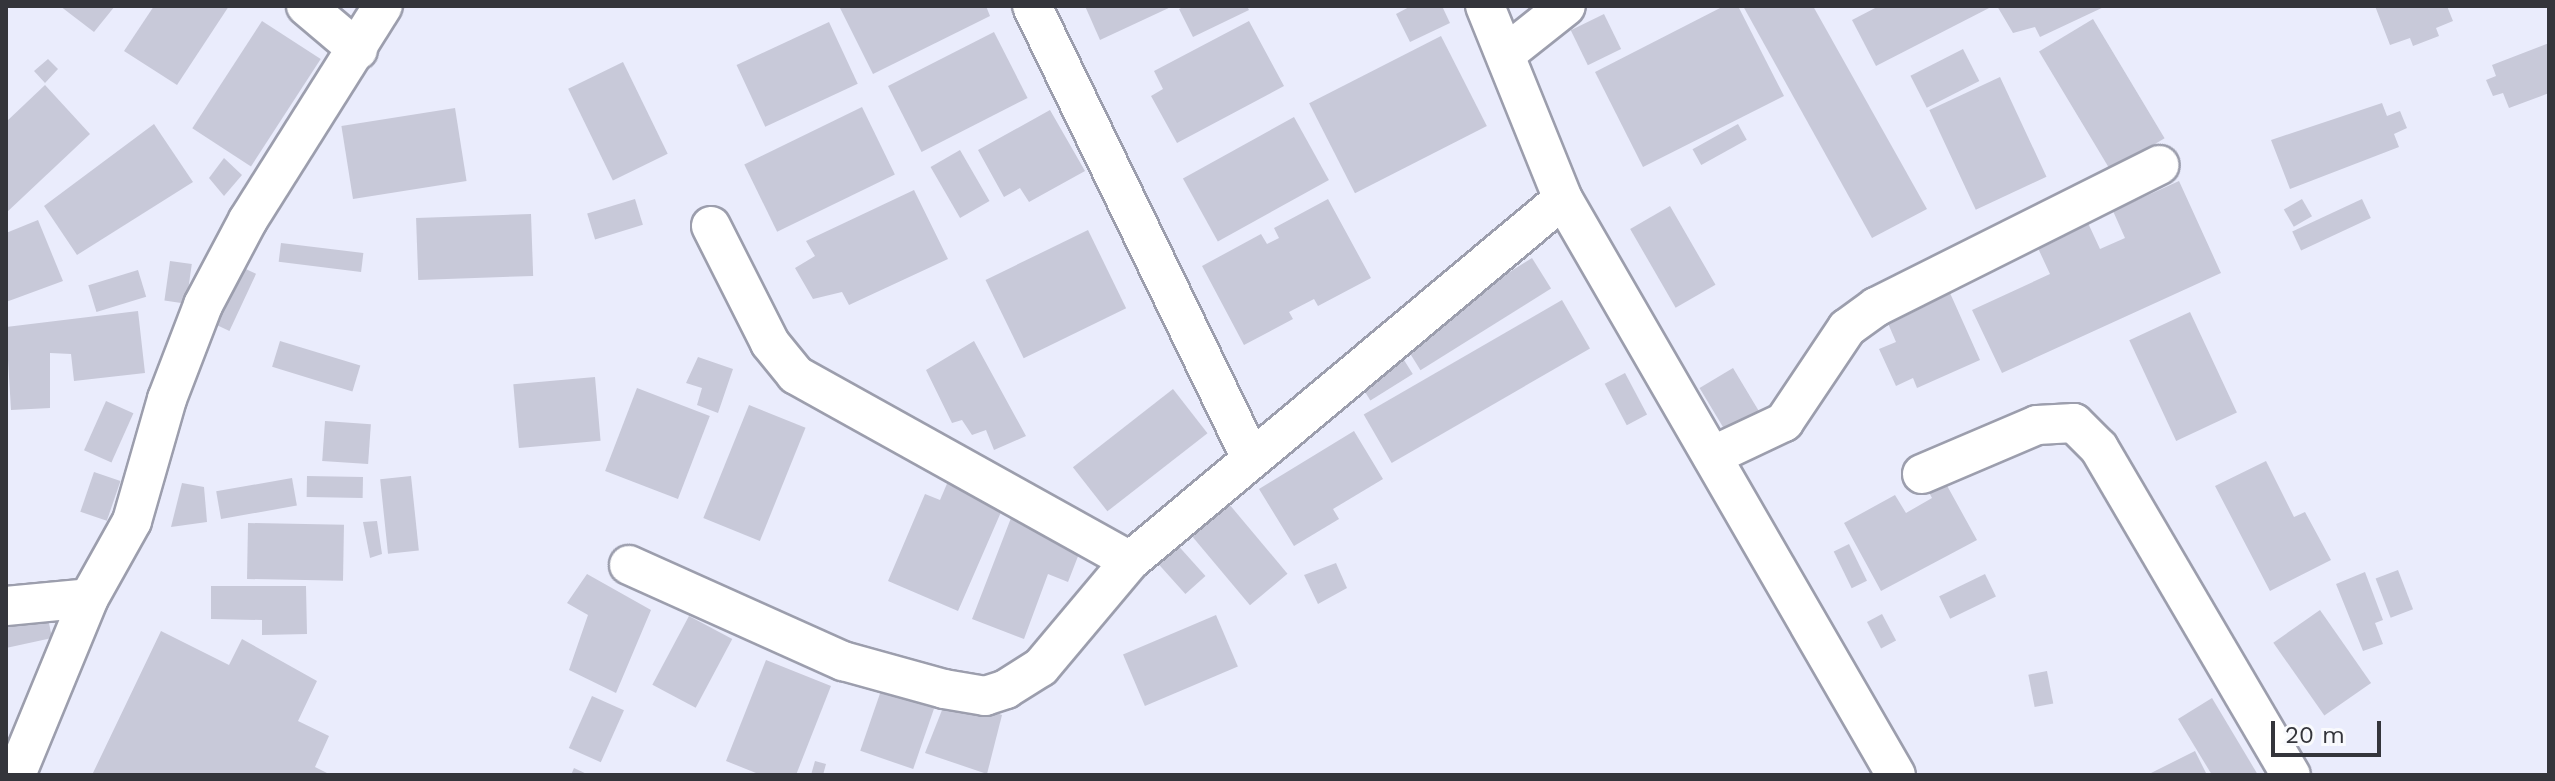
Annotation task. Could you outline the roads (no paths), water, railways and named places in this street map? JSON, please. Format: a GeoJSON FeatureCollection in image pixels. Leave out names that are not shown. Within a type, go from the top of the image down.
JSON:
{"type":"FeatureCollection","features":[{"type":"Feature","properties":{"kind":"street"},"geometry":{"type":"LineString","coordinates":[[306,6],[358,50]]}},
{"type":"Feature","properties":{"kind":"street"},"geometry":{"type":"LineString","coordinates":[[16,775],[89,598],[132,521],[167,399],[203,305],[248,220],[383,6]]}},
{"type":"Feature","properties":{"kind":"street"},"geometry":{"type":"LineString","coordinates":[[1032,6],[1251,458]]}},
{"type":"Feature","properties":{"kind":"street"},"geometry":{"type":"LineString","coordinates":[[1485,6],[1507,53],[1563,199],[1896,775]]}},
{"type":"Feature","properties":{"kind":"street"},"geometry":{"type":"LineString","coordinates":[[1507,53],[1566,6]]}},
{"type":"Feature","properties":{"kind":"street"},"geometry":{"type":"LineString","coordinates":[[1712,456],[1784,422],[1847,328],[1876,307],[2159,165]]}},
{"type":"Feature","properties":{"kind":"street"},"geometry":{"type":"LineString","coordinates":[[629,565],[843,661],[985,696],[1006,689],[1041,667],[1130,561],[1563,199]]}},
{"type":"Feature","properties":{"kind":"street"},"geometry":{"type":"LineString","coordinates":[[711,226],[770,343],[796,375],[1130,561]]}},
{"type":"Feature","properties":{"kind":"street"},"geometry":{"type":"LineString","coordinates":[[1922,474],[2037,425],[2074,423],[2099,448],[2291,775]]}},
{"type":"Feature","properties":{"kind":"street"},"geometry":{"type":"LineString","coordinates":[[6,606],[89,598]]}}]}
